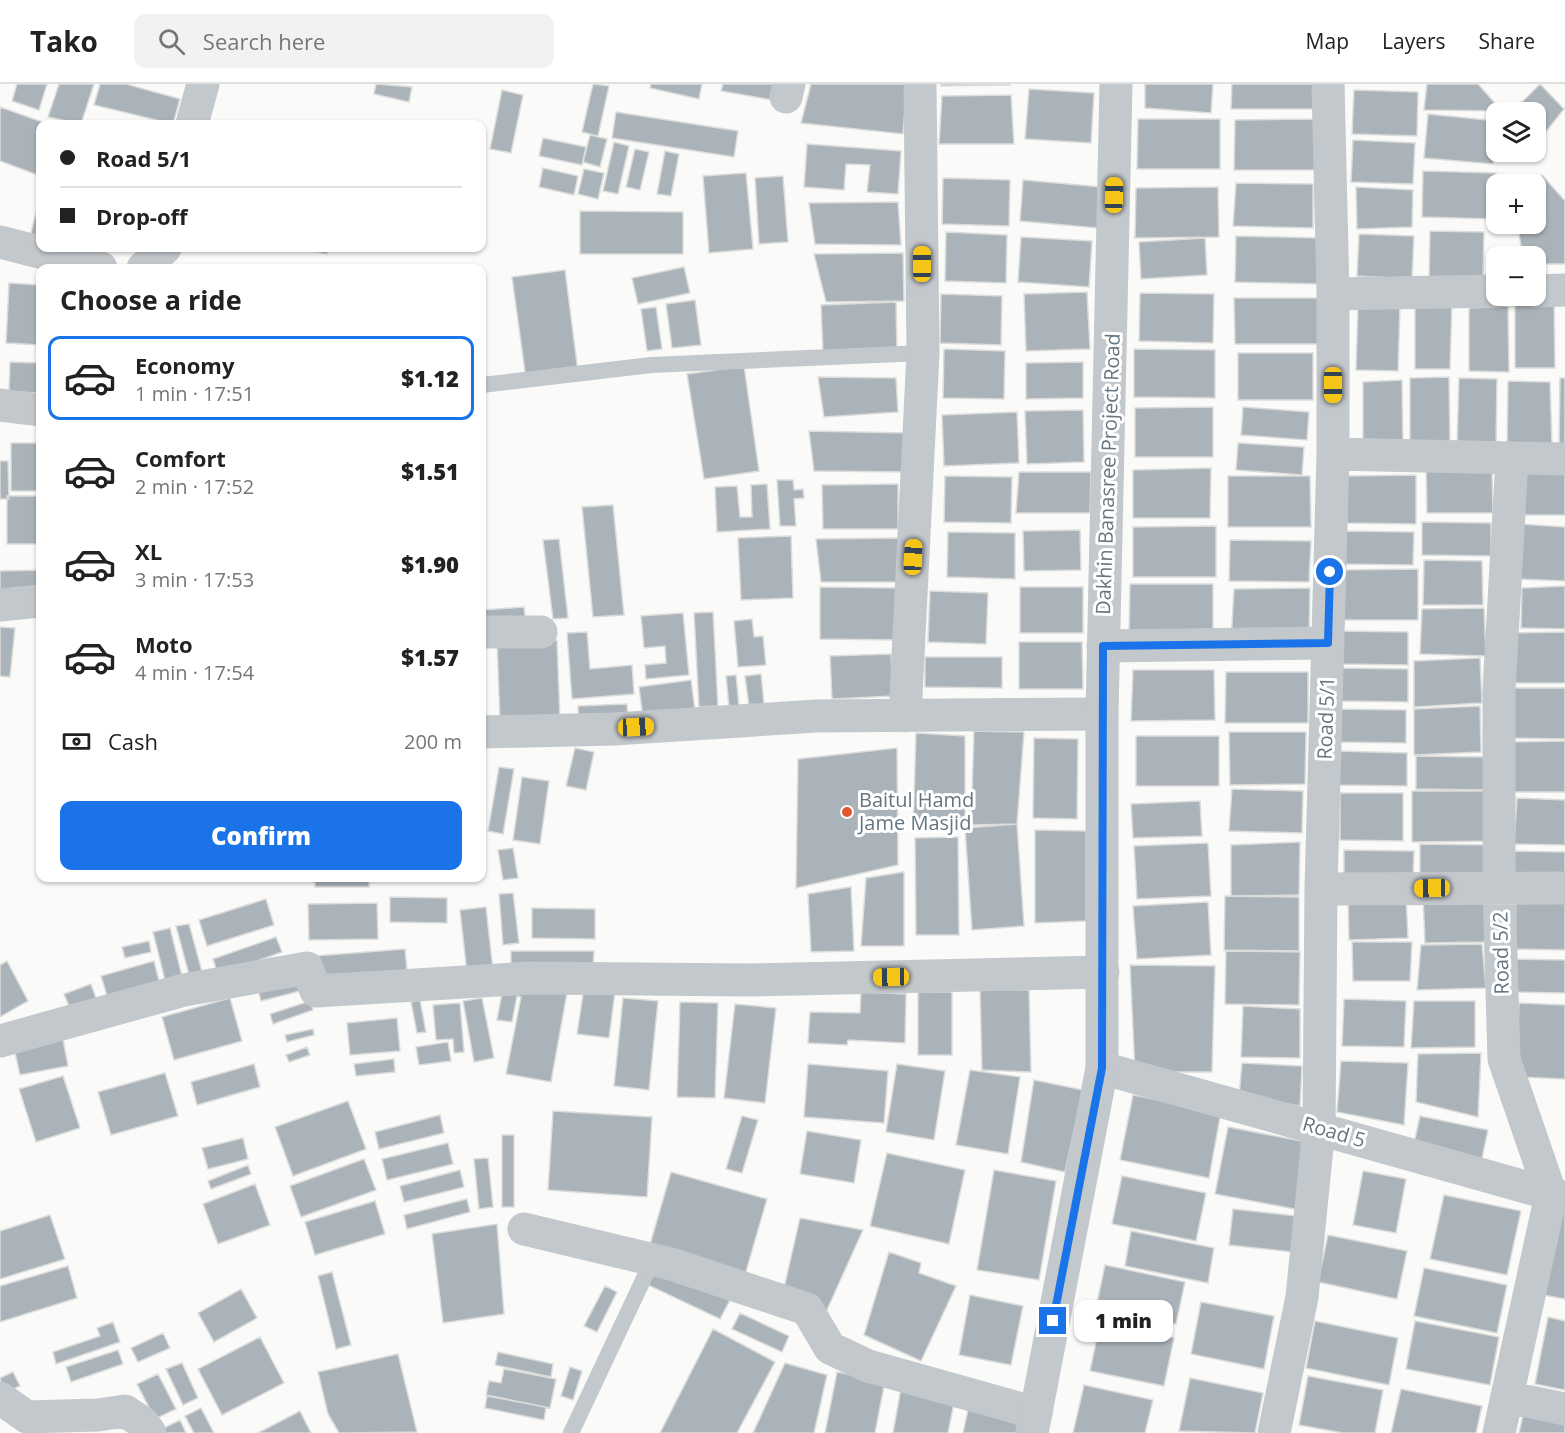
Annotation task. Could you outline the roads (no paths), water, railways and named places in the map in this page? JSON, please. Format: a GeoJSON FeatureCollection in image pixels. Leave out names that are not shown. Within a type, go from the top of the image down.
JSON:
{"type":"FeatureCollection","features":[{"type":"Feature","properties":{"kind":"street"},"geometry":{"type":"LineString","coordinates":[[193,120],[203,84]]}},
{"type":"Feature","properties":{"kind":"street"},"geometry":{"type":"LineString","coordinates":[[905,716],[923,353],[920,84]]}},
{"type":"Feature","properties":{"kind":"street","name":"Dakhin Banasree Project Road"},"geometry":{"type":"LineString","coordinates":[[1034,1423],[1102,1068],[1102,714],[1116,84]]}},
{"type":"Feature","properties":{"kind":"street","name":"Road 5/1"},"geometry":{"type":"LineString","coordinates":[[1274,1433],[1302,1297],[1319,1127],[1321,889],[1333,454],[1329,84]]}},
{"type":"Feature","properties":{"kind":"street"},"geometry":{"type":"LineString","coordinates":[[0,242],[36,251]]}},
{"type":"Feature","properties":{"kind":"street"},"geometry":{"type":"LineString","coordinates":[[39,252],[85,264]]}},
{"type":"Feature","properties":{"kind":"street"},"geometry":{"type":"LineString","coordinates":[[147,264],[161,252]]}},
{"type":"Feature","properties":{"kind":"street"},"geometry":{"type":"LineString","coordinates":[[1333,294],[1486,291]]}},
{"type":"Feature","properties":{"kind":"street"},"geometry":{"type":"LineString","coordinates":[[1546,291],[1565,291]]}},
{"type":"Feature","properties":{"kind":"street"},"geometry":{"type":"LineString","coordinates":[[0,405],[36,410]]}},
{"type":"Feature","properties":{"kind":"street"},"geometry":{"type":"LineString","coordinates":[[1333,454],[1565,459]]}},
{"type":"Feature","properties":{"kind":"street","name":"Road 5/2"},"geometry":{"type":"LineString","coordinates":[[1512,459],[1499,690],[1499,886],[1504,1059],[1558,1197]]}},
{"type":"Feature","properties":{"kind":"street"},"geometry":{"type":"LineString","coordinates":[[0,605],[36,601]]}},
{"type":"Feature","properties":{"kind":"street"},"geometry":{"type":"LineString","coordinates":[[486,632],[541,632]]}},
{"type":"Feature","properties":{"kind":"street"},"geometry":{"type":"LineString","coordinates":[[1103,646],[1328,643]]}},
{"type":"Feature","properties":{"kind":"street"},"geometry":{"type":"LineString","coordinates":[[486,732],[614,729],[816,716],[1102,714]]}},
{"type":"Feature","properties":{"kind":"street"},"geometry":{"type":"LineString","coordinates":[[1321,889],[1499,886],[1565,888]]}},
{"type":"Feature","properties":{"kind":"street"},"geometry":{"type":"LineString","coordinates":[[0,1041],[184,990],[307,968],[316,991],[529,978],[750,980],[1103,972]]}},
{"type":"Feature","properties":{"kind":"street","name":"Road 5"},"geometry":{"type":"LineString","coordinates":[[1102,1068],[1319,1127],[1558,1197]]}},
{"type":"Feature","properties":{"kind":"street"},"geometry":{"type":"LineString","coordinates":[[1499,1433],[1558,1197]]}},
{"type":"Feature","properties":{"kind":"street"},"geometry":{"type":"LineString","coordinates":[[525,1229],[653,1259],[807,1309],[830,1348],[868,1366],[1034,1423]]}},
{"type":"Feature","properties":{"kind":"street"},"geometry":{"type":"LineString","coordinates":[[1507,1397],[1565,1409]]}},
{"type":"Feature","properties":{"kind":"street"},"geometry":{"type":"LineString","coordinates":[[0,1398],[27,1417],[89,1416],[125,1411],[143,1423],[150,1433]]}},
{"type":"Feature","properties":{"kind":"lane"},"geometry":{"type":"LineString","coordinates":[[486,385],[651,365],[923,353]]}},
{"type":"Feature","properties":{"kind":"lane"},"geometry":{"type":"LineString","coordinates":[[571,1433],[653,1259]]}},
{"type":"Feature","properties":{"kind":"place","name":"Baitul Hamd Jame Masjid"},"geometry":{"type":"Point","coordinates":[847,812]}}]}
